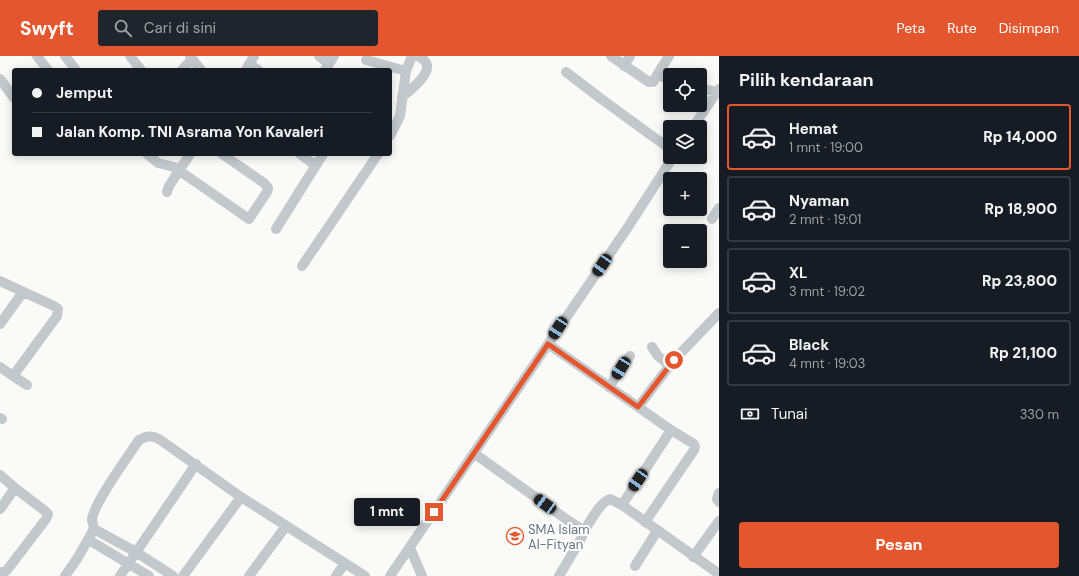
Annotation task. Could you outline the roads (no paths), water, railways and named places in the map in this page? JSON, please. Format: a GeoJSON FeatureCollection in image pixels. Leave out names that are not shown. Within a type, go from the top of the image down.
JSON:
{"type":"FeatureCollection","features":[{"type":"Feature","properties":{"kind":"street"},"geometry":{"type":"LineString","coordinates":[[37,56],[46,68]]}},
{"type":"Feature","properties":{"kind":"street"},"geometry":{"type":"LineString","coordinates":[[65,56],[74,68]]}},
{"type":"Feature","properties":{"kind":"street"},"geometry":{"type":"LineString","coordinates":[[130,56],[139,68]]}},
{"type":"Feature","properties":{"kind":"street"},"geometry":{"type":"LineString","coordinates":[[319,56],[330,63]]}},
{"type":"Feature","properties":{"kind":"street"},"geometry":{"type":"LineString","coordinates":[[392,133],[400,116],[406,71],[412,56]]}},
{"type":"Feature","properties":{"kind":"street"},"geometry":{"type":"LineString","coordinates":[[402,98],[418,83],[426,70],[427,64],[418,56]]}},
{"type":"Feature","properties":{"kind":"street"},"geometry":{"type":"LineString","coordinates":[[611,56],[624,66],[651,82],[653,82],[668,56]]}},
{"type":"Feature","properties":{"kind":"street"},"geometry":{"type":"LineString","coordinates":[[624,66],[630,56]]}},
{"type":"Feature","properties":{"kind":"street"},"geometry":{"type":"LineString","coordinates":[[183,68],[191,57],[199,68]]}},
{"type":"Feature","properties":{"kind":"street"},"geometry":{"type":"LineString","coordinates":[[364,68],[366,58],[406,71]]}},
{"type":"Feature","properties":{"kind":"street"},"geometry":{"type":"LineString","coordinates":[[566,72],[663,144]]}},
{"type":"Feature","properties":{"kind":"street"},"geometry":{"type":"LineString","coordinates":[[657,75],[663,77]]}},
{"type":"Feature","properties":{"kind":"street"},"geometry":{"type":"LineString","coordinates":[[0,79],[12,95]]}},
{"type":"Feature","properties":{"kind":"street"},"geometry":{"type":"LineString","coordinates":[[698,120],[718,91],[707,89]]}},
{"type":"Feature","properties":{"kind":"street"},"geometry":{"type":"LineString","coordinates":[[149,156],[158,163],[176,168],[248,219],[267,192],[268,188],[264,183],[225,156]]}},
{"type":"Feature","properties":{"kind":"street"},"geometry":{"type":"LineString","coordinates":[[167,192],[182,156]]}},
{"type":"Feature","properties":{"kind":"street"},"geometry":{"type":"LineString","coordinates":[[176,168],[188,156]]}},
{"type":"Feature","properties":{"kind":"street"},"geometry":{"type":"LineString","coordinates":[[303,156],[316,165]]}},
{"type":"Feature","properties":{"kind":"street"},"geometry":{"type":"LineString","coordinates":[[276,229],[322,156]]}},
{"type":"Feature","properties":{"kind":"street"},"geometry":{"type":"LineString","coordinates":[[302,266],[377,156]]}},
{"type":"Feature","properties":{"kind":"street"},"geometry":{"type":"LineString","coordinates":[[390,576],[669,164]]}},
{"type":"Feature","properties":{"kind":"street"},"geometry":{"type":"LineString","coordinates":[[712,219],[719,208]]}},
{"type":"Feature","properties":{"kind":"street"},"geometry":{"type":"LineString","coordinates":[[0,281],[58,309],[57,316],[13,376]]}},
{"type":"Feature","properties":{"kind":"street"},"geometry":{"type":"LineString","coordinates":[[0,324],[23,292]]}},
{"type":"Feature","properties":{"kind":"street"},"geometry":{"type":"LineString","coordinates":[[638,407],[669,366],[719,313]]}},
{"type":"Feature","properties":{"kind":"street"},"geometry":{"type":"LineString","coordinates":[[548,344],[671,430],[692,442],[695,447],[645,522]]}},
{"type":"Feature","properties":{"kind":"street"},"geometry":{"type":"LineString","coordinates":[[652,347],[658,356],[669,366]]}},
{"type":"Feature","properties":{"kind":"street"},"geometry":{"type":"LineString","coordinates":[[609,387],[630,356]]}},
{"type":"Feature","properties":{"kind":"street"},"geometry":{"type":"LineString","coordinates":[[0,367],[27,385]]}},
{"type":"Feature","properties":{"kind":"street"},"geometry":{"type":"LineString","coordinates":[[622,505],[671,430]]}},
{"type":"Feature","properties":{"kind":"street"},"geometry":{"type":"LineString","coordinates":[[65,576],[89,540],[94,528],[92,521],[93,514],[101,499],[139,440],[147,436],[153,436],[196,464],[241,497],[365,576]]}},
{"type":"Feature","properties":{"kind":"street"},"geometry":{"type":"LineString","coordinates":[[474,454],[584,531]]}},
{"type":"Feature","properties":{"kind":"street"},"geometry":{"type":"LineString","coordinates":[[120,576],[196,464]]}},
{"type":"Feature","properties":{"kind":"street"},"geometry":{"type":"LineString","coordinates":[[0,474],[48,514],[7,570],[3,573],[0,572]]}},
{"type":"Feature","properties":{"kind":"street"},"geometry":{"type":"LineString","coordinates":[[0,509],[15,488]]}},
{"type":"Feature","properties":{"kind":"street"},"geometry":{"type":"LineString","coordinates":[[719,493],[717,499],[719,502]]}},
{"type":"Feature","properties":{"kind":"street"},"geometry":{"type":"LineString","coordinates":[[183,576],[241,497]]}},
{"type":"Feature","properties":{"kind":"street"},"geometry":{"type":"LineString","coordinates":[[559,576],[584,531],[601,505],[610,499],[622,505],[693,557],[719,574]]}},
{"type":"Feature","properties":{"kind":"street"},"geometry":{"type":"LineString","coordinates":[[693,557],[719,521]]}},
{"type":"Feature","properties":{"kind":"street"},"geometry":{"type":"LineString","coordinates":[[249,576],[286,526]]}},
{"type":"Feature","properties":{"kind":"street"},"geometry":{"type":"LineString","coordinates":[[94,528],[136,552],[172,576]]}},
{"type":"Feature","properties":{"kind":"street"},"geometry":{"type":"LineString","coordinates":[[636,566],[657,531]]}},
{"type":"Feature","properties":{"kind":"street"},"geometry":{"type":"LineString","coordinates":[[89,540],[149,576]]}},
{"type":"Feature","properties":{"kind":"street"},"geometry":{"type":"LineString","coordinates":[[410,548],[422,576]]}},
{"type":"Feature","properties":{"kind":"street"},"geometry":{"type":"LineString","coordinates":[[336,576],[345,563]]}},
{"type":"Feature","properties":{"kind":"place","name":"SMA Islam Al-Fityan"},"geometry":{"type":"Point","coordinates":[515,536]}}]}
